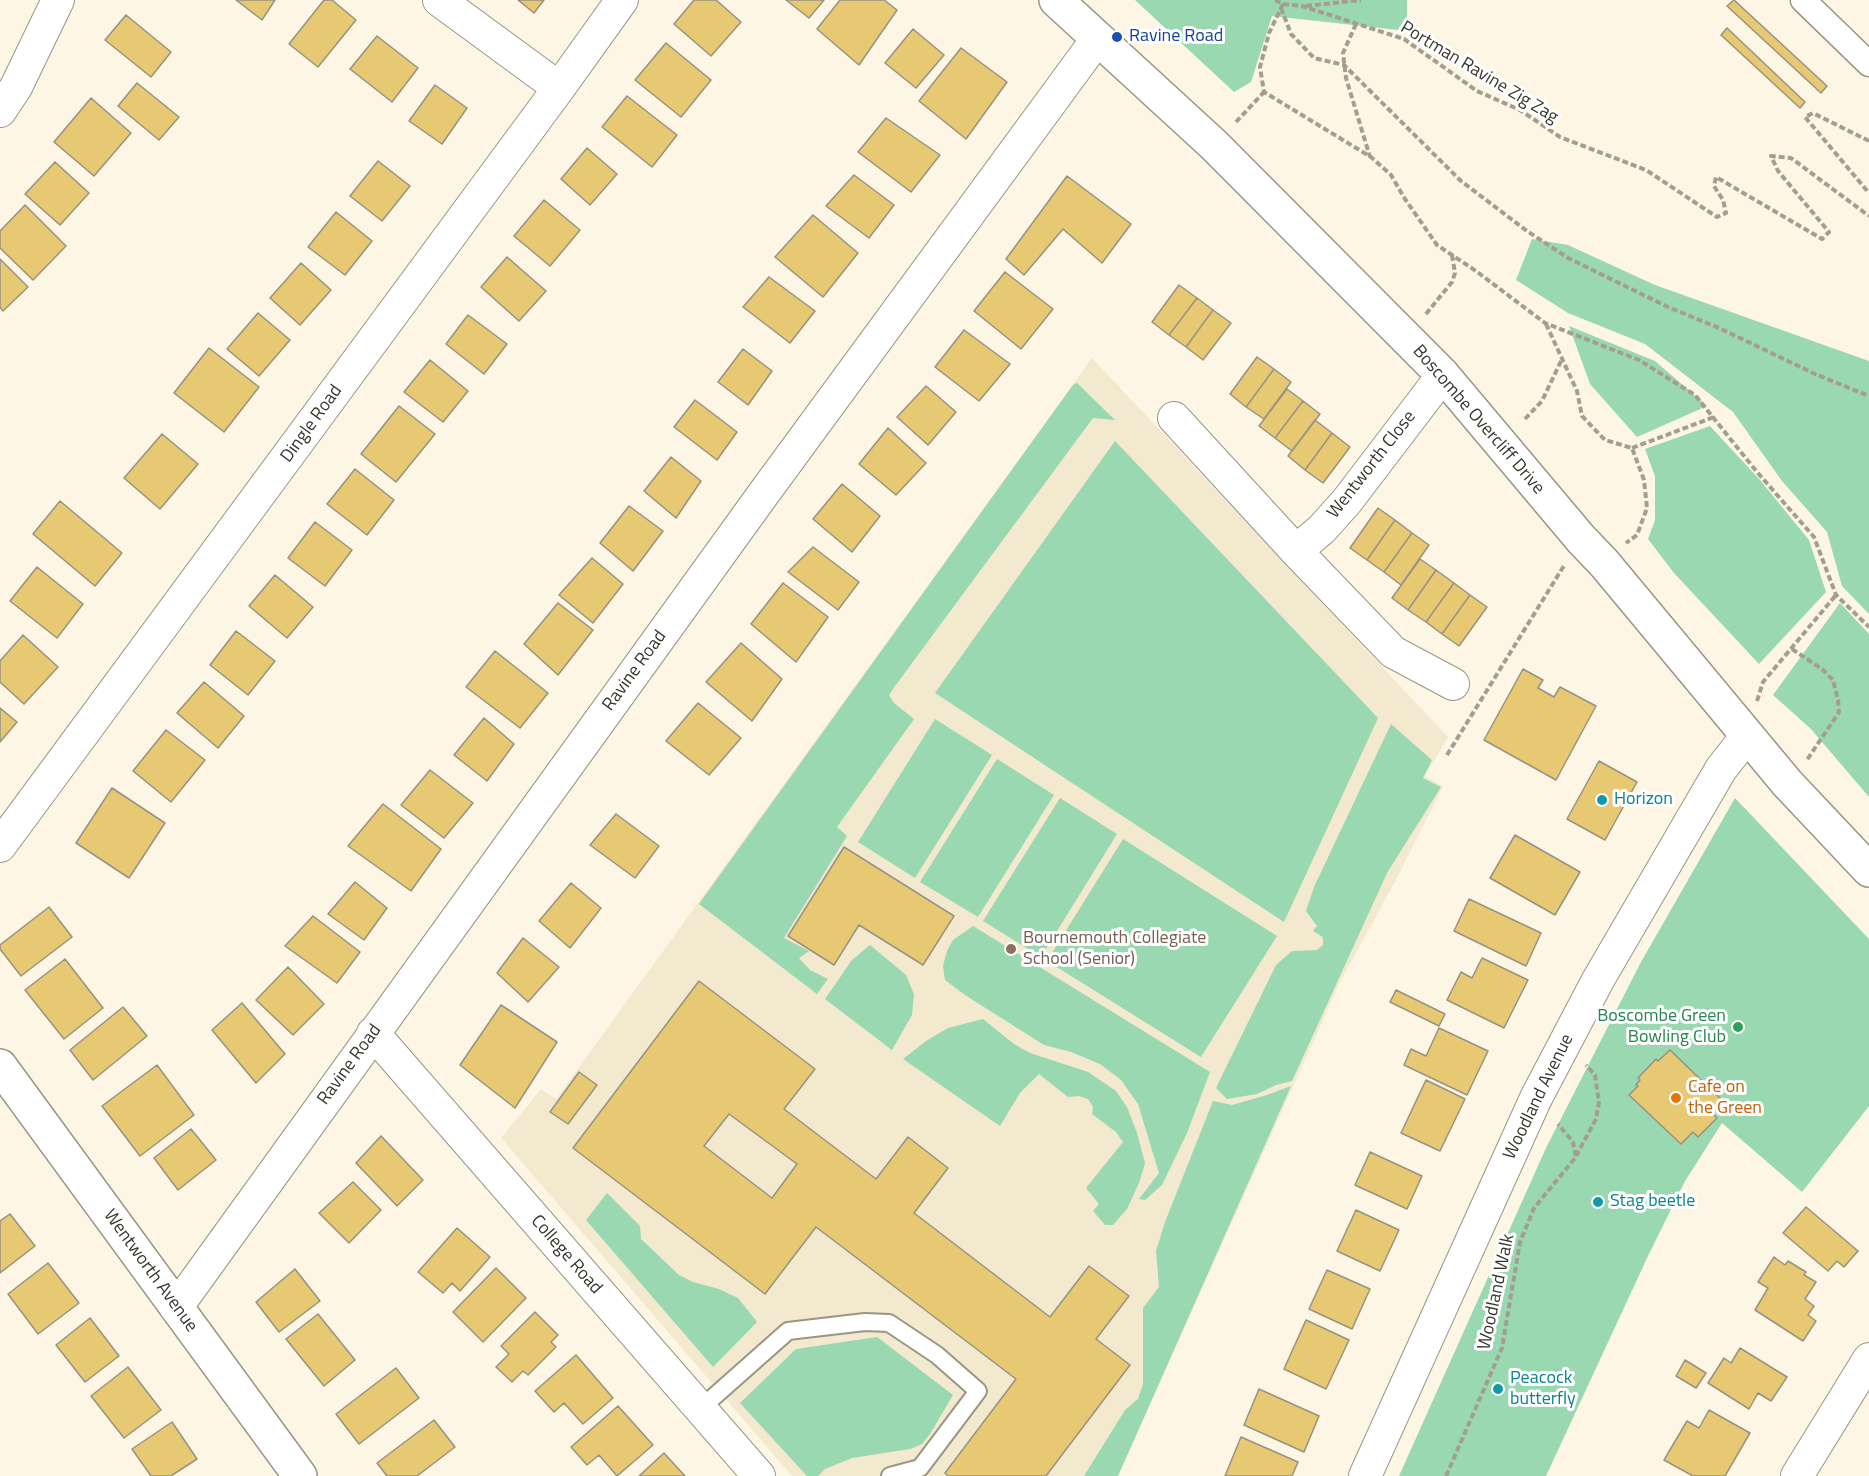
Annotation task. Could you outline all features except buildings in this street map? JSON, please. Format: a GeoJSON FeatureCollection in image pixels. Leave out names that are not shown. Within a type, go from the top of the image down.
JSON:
{"type":"FeatureCollection","features":[{"type":"Feature","properties":{"kind":"street"},"geometry":{"type":"LineString","coordinates":[[0,111],[16,87],[58,0]]}},
{"type":"Feature","properties":{"kind":"street"},"geometry":{"type":"LineString","coordinates":[[439,0],[559,88]]}},
{"type":"Feature","properties":{"kind":"street","name":"Dingle Road"},"geometry":{"type":"LineString","coordinates":[[0,846],[622,0]]}},
{"type":"Feature","properties":{"kind":"street","name":"Boscombe Overcliff Drive"},"geometry":{"type":"LineString","coordinates":[[1056,0],[1214,145],[1443,375],[1581,539],[1604,563],[1787,783],[1869,870]]}},
{"type":"Feature","properties":{"kind":"street"},"geometry":{"type":"LineString","coordinates":[[1803,0],[1869,64]]}},
{"type":"Feature","properties":{"kind":"street","name":"Ravine Road"},"geometry":{"type":"LineString","coordinates":[[176,1308],[771,483],[1098,38]]}},
{"type":"Feature","properties":{"kind":"street","name":"Wentworth Close"},"geometry":{"type":"LineString","coordinates":[[1296,551],[1347,501],[1443,375]]}},
{"type":"Feature","properties":{"kind":"street"},"geometry":{"type":"LineString","coordinates":[[1174,418],[1296,551],[1393,652],[1454,684]]}},
{"type":"Feature","properties":{"kind":"street","name":"Woodland Avenue"},"geometry":{"type":"LineString","coordinates":[[1365,1476],[1536,1098],[1598,980],[1721,769],[1747,736]]}},
{"type":"Feature","properties":{"kind":"street","name":"College Road"},"geometry":{"type":"LineString","coordinates":[[373,1033],[759,1476]]}},
{"type":"Feature","properties":{"kind":"street","name":"Wentworth Avenue"},"geometry":{"type":"LineString","coordinates":[[0,1066],[300,1476]]}},
{"type":"Feature","properties":{"kind":"street"},"geometry":{"type":"LineString","coordinates":[[1797,1476],[1869,1359]]}},
{"type":"Feature","properties":{"kind":"lane"},"geometry":{"type":"LineString","coordinates":[[700,1409],[788,1331],[865,1322],[889,1323],[937,1354],[978,1391],[920,1468],[890,1476]]}},
{"type":"Feature","properties":{"kind":"path"},"geometry":{"type":"LineString","coordinates":[[1275,0],[1282,4],[1291,34],[1314,58],[1344,64],[1461,181],[1527,231],[1568,258],[1668,307],[1869,396]]}},
{"type":"Feature","properties":{"kind":"path"},"geometry":{"type":"LineString","coordinates":[[1302,6],[1361,0]]}},
{"type":"Feature","properties":{"kind":"path"},"geometry":{"type":"LineString","coordinates":[[1264,93],[1260,68],[1269,33],[1282,4]]}},
{"type":"Feature","properties":{"kind":"path","name":"Portman Ravine Zig Zag"},"geometry":{"type":"LineString","coordinates":[[1282,4],[1302,6],[1404,39],[1477,91],[1520,110],[1560,137],[1646,170],[1717,217],[1726,213],[1723,200],[1714,186],[1716,177],[1822,239],[1829,232],[1778,171],[1771,156],[1791,158],[1869,216]]}},
{"type":"Feature","properties":{"kind":"path"},"geometry":{"type":"LineString","coordinates":[[1356,23],[1343,53],[1344,64],[1346,78],[1371,157]]}},
{"type":"Feature","properties":{"kind":"path"},"geometry":{"type":"LineString","coordinates":[[1214,145],[1264,93]]}},
{"type":"Feature","properties":{"kind":"path"},"geometry":{"type":"LineString","coordinates":[[1264,93],[1371,157],[1391,175],[1437,245],[1545,323],[1639,360],[1695,395],[1756,472],[1814,537],[1836,595],[1869,627]]}},
{"type":"Feature","properties":{"kind":"path"},"geometry":{"type":"LineString","coordinates":[[1869,141],[1813,113],[1805,117],[1869,193]]}},
{"type":"Feature","properties":{"kind":"path"},"geometry":{"type":"LineString","coordinates":[[1432,307],[1452,282],[1455,273],[1452,255]]}},
{"type":"Feature","properties":{"kind":"path"},"geometry":{"type":"LineString","coordinates":[[1545,323],[1577,391],[1582,416],[1605,440],[1632,448],[1714,417]]}},
{"type":"Feature","properties":{"kind":"path"},"geometry":{"type":"LineString","coordinates":[[1525,419],[1542,402],[1562,359]]}},
{"type":"Feature","properties":{"kind":"path"},"geometry":{"type":"LineString","coordinates":[[1627,543],[1637,534],[1647,508],[1644,480],[1632,448]]}},
{"type":"Feature","properties":{"kind":"path"},"geometry":{"type":"LineString","coordinates":[[1447,755],[1581,539]]}},
{"type":"Feature","properties":{"kind":"path"},"geometry":{"type":"LineString","coordinates":[[1747,736],[1763,682],[1836,595]]}},
{"type":"Feature","properties":{"kind":"path"},"geometry":{"type":"LineString","coordinates":[[1792,649],[1822,669],[1833,680],[1838,700],[1839,712],[1813,753]]}},
{"type":"Feature","properties":{"kind":"path","name":"Woodland Walk"},"geometry":{"type":"LineString","coordinates":[[1446,1476],[1502,1348],[1520,1242],[1534,1208],[1576,1157],[1596,1119],[1599,1089],[1595,1075],[1584,1063],[1561,1051]]}},
{"type":"Feature","properties":{"kind":"path"},"geometry":{"type":"LineString","coordinates":[[1536,1098],[1573,1142],[1576,1157]]}},
{"type":"Feature","properties":{"kind":"shaded area","name":"Bournemouth Collegiate School (Senior)"},"geometry":{"type":"Polygon","coordinates":[[[1092,358],[1448,737],[1425,776],[1443,786],[1398,876],[1340,982],[1118,1476],[792,1476],[501,1138],[541,1089],[556,1099],[1092,358]]]}},
{"type":"Feature","properties":{"kind":"green space"},"geometry":{"type":"Polygon","coordinates":[[[1135,0],[1407,0],[1407,31],[1272,16],[1251,82],[1234,92],[1135,0]]]}},
{"type":"Feature","properties":{"kind":"green space"},"geometry":{"type":"Polygon","coordinates":[[[1532,239],[1568,245],[1655,285],[1869,361],[1869,614],[1842,586],[1827,532],[1782,481],[1733,412],[1645,344],[1568,313],[1516,280],[1532,239]]]}},
{"type":"Feature","properties":{"kind":"green space"},"geometry":{"type":"Polygon","coordinates":[[[1569,326],[1655,361],[1707,406],[1637,437],[1590,384],[1569,326]]]}},
{"type":"Feature","properties":{"kind":"green space"},"geometry":{"type":"Polygon","coordinates":[[[1077,383],[1115,420],[1093,418],[889,695],[894,703],[914,719],[837,827],[847,836],[784,938],[809,951],[799,958],[810,970],[828,979],[817,994],[699,904],[1073,385],[1077,383]]]}},
{"type":"Feature","properties":{"kind":"green space"},"geometry":{"type":"Polygon","coordinates":[[[1710,426],[1760,480],[1809,540],[1826,592],[1759,664],[1674,573],[1648,539],[1655,520],[1655,476],[1645,449],[1710,426]]]}},
{"type":"Feature","properties":{"kind":"green space"},"geometry":{"type":"Polygon","coordinates":[[[1115,441],[1378,718],[1284,922],[935,693],[1115,441]]]}},
{"type":"Feature","properties":{"kind":"green space"},"geometry":{"type":"Polygon","coordinates":[[[1840,603],[1869,634],[1869,797],[1811,729],[1773,695],[1840,603]]]}},
{"type":"Feature","properties":{"kind":"green space"},"geometry":{"type":"Polygon","coordinates":[[[935,719],[992,755],[915,878],[858,842],[935,719]]]}},
{"type":"Feature","properties":{"kind":"green space"},"geometry":{"type":"Polygon","coordinates":[[[1391,724],[1432,760],[1423,778],[1441,787],[1387,873],[1292,1081],[1276,1085],[1257,1094],[1227,1099],[1216,1088],[1276,965],[1292,951],[1317,950],[1323,945],[1323,937],[1313,931],[1317,926],[1306,911],[1314,887],[1391,724]]]}},
{"type":"Feature","properties":{"kind":"green space"},"geometry":{"type":"Polygon","coordinates":[[[997,759],[1054,795],[978,917],[920,882],[997,759]]]}},
{"type":"Feature","properties":{"kind":"green space"},"geometry":{"type":"Polygon","coordinates":[[[1060,798],[1117,834],[1041,957],[983,921],[1060,798]]]}},
{"type":"Feature","properties":{"kind":"green space"},"geometry":{"type":"Polygon","coordinates":[[[1735,798],[1869,939],[1869,1106],[1802,1192],[1722,1123],[1685,1181],[1546,1476],[1399,1476],[1546,1148],[1641,962],[1735,798]]]}},
{"type":"Feature","properties":{"kind":"green space"},"geometry":{"type":"Polygon","coordinates":[[[1123,839],[1277,936],[1201,1057],[1047,961],[1123,839]]]}},
{"type":"Feature","properties":{"kind":"green space"},"geometry":{"type":"Polygon","coordinates":[[[973,926],[1210,1072],[1187,1133],[1162,1185],[1145,1200],[1139,1199],[1159,1173],[1138,1104],[1121,1080],[1100,1064],[1071,1052],[1044,1045],[945,980],[943,966],[947,951],[953,940],[973,926]]]}},
{"type":"Feature","properties":{"kind":"green space"},"geometry":{"type":"Polygon","coordinates":[[[870,945],[906,975],[914,994],[912,1015],[892,1050],[825,999],[852,960],[870,945]]]}},
{"type":"Feature","properties":{"kind":"green space"},"geometry":{"type":"Polygon","coordinates":[[[983,1019],[1014,1044],[1030,1053],[1088,1072],[1116,1091],[1127,1107],[1145,1163],[1127,1209],[1113,1225],[1105,1225],[1093,1211],[1099,1204],[1086,1188],[1123,1142],[1116,1132],[1092,1114],[1093,1107],[1088,1099],[1079,1096],[1068,1097],[1039,1074],[1020,1093],[1000,1126],[903,1059],[948,1028],[983,1019]]]}},
{"type":"Feature","properties":{"kind":"green space"},"geometry":{"type":"Polygon","coordinates":[[[1291,1086],[1118,1476],[1084,1476],[1125,1410],[1138,1399],[1143,1384],[1143,1308],[1159,1287],[1156,1251],[1165,1222],[1213,1101],[1232,1105],[1291,1086]]]}},
{"type":"Feature","properties":{"kind":"green space"},"geometry":{"type":"Polygon","coordinates":[[[607,1193],[640,1226],[641,1239],[679,1275],[738,1298],[757,1322],[713,1367],[586,1220],[607,1193]]]}},
{"type":"Feature","properties":{"kind":"green space"},"geometry":{"type":"Polygon","coordinates":[[[877,1337],[953,1395],[922,1444],[910,1449],[852,1458],[825,1469],[818,1476],[807,1476],[740,1403],[796,1349],[877,1337]]]}},
{"type":"Feature","properties":{"kind":"place","name":"Ravine Road"},"geometry":{"type":"Point","coordinates":[1117,37]}},
{"type":"Feature","properties":{"kind":"place","name":"Horizon"},"geometry":{"type":"Point","coordinates":[1602,800]}},
{"type":"Feature","properties":{"kind":"place","name":"Bournemouth Collegiate School (Senior)"},"geometry":{"type":"Point","coordinates":[1011,949]}},
{"type":"Feature","properties":{"kind":"place","name":"Boscombe Green Bowling Club"},"geometry":{"type":"Point","coordinates":[1738,1027]}},
{"type":"Feature","properties":{"kind":"place","name":"Cafe on the Green"},"geometry":{"type":"Point","coordinates":[1676,1098]}},
{"type":"Feature","properties":{"kind":"place","name":"Stag beetle"},"geometry":{"type":"Point","coordinates":[1598,1202]}},
{"type":"Feature","properties":{"kind":"place","name":"Peacock butterfly"},"geometry":{"type":"Point","coordinates":[1498,1389]}}]}
